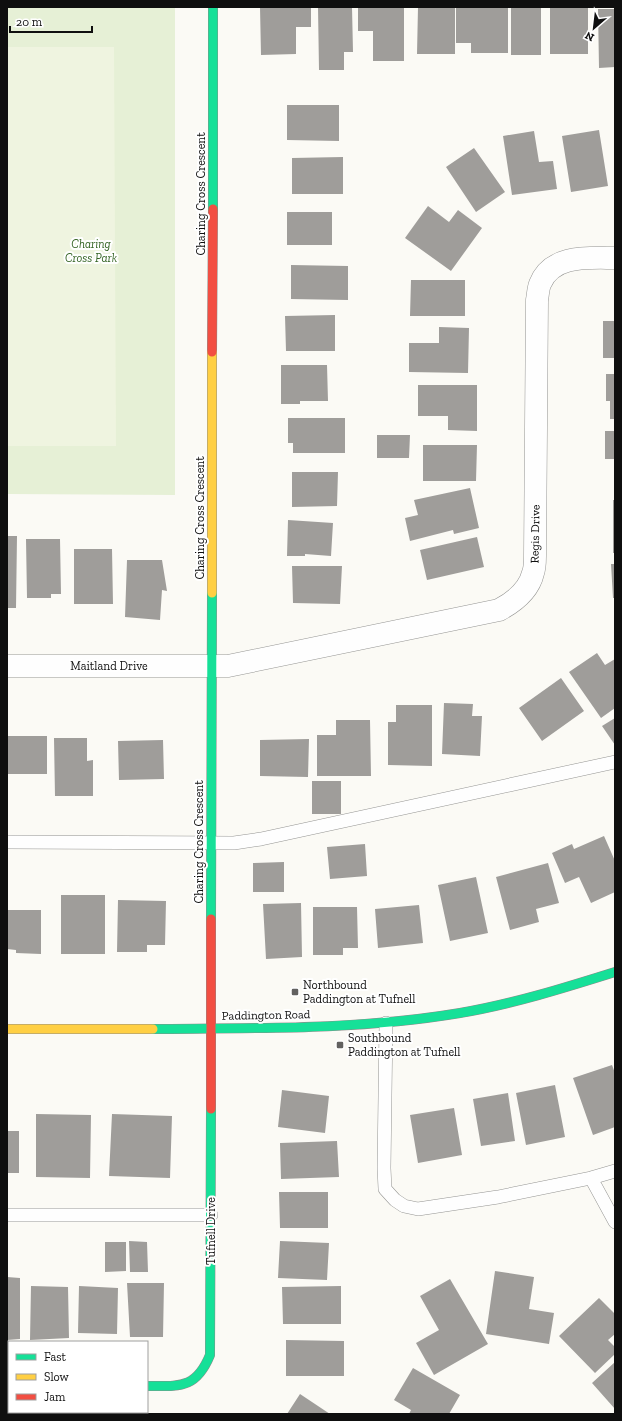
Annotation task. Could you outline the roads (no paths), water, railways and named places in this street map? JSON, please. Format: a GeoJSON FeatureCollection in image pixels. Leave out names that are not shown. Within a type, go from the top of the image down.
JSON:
{"type":"FeatureCollection","features":[{"type":"Feature","properties":{"kind":"street","name":"Charing Cross Crescent"},"geometry":{"type":"LineString","coordinates":[[211,1028],[213,7]]}},
{"type":"Feature","properties":{"kind":"street","name":"Regis Drive"},"geometry":{"type":"LineString","coordinates":[[211,666],[228,666],[499,610],[510,604],[521,594],[530,582],[534,572],[535,556],[537,300],[539,285],[545,274],[554,266],[564,262],[581,258],[615,258]]}},
{"type":"Feature","properties":{"kind":"street","name":"Maitland Drive"},"geometry":{"type":"LineString","coordinates":[[7,666],[211,666]]}},
{"type":"Feature","properties":{"kind":"street","name":"Paddington Road"},"geometry":{"type":"LineString","coordinates":[[7,1029],[211,1028],[386,1023],[440,1016],[514,1002],[615,972]]}},
{"type":"Feature","properties":{"kind":"street","name":"Tufnell Drive"},"geometry":{"type":"LineString","coordinates":[[148,1386],[180,1386],[191,1382],[206,1365],[210,1355],[211,1028]]}},
{"type":"Feature","properties":{"kind":"lane"},"geometry":{"type":"LineString","coordinates":[[7,842],[234,843],[261,840],[615,762]]}},
{"type":"Feature","properties":{"kind":"lane"},"geometry":{"type":"LineString","coordinates":[[386,1023],[384,1168],[386,1189],[395,1200],[404,1206],[418,1209],[498,1197],[591,1178],[615,1171]]}},
{"type":"Feature","properties":{"kind":"lane"},"geometry":{"type":"LineString","coordinates":[[591,1178],[615,1222]]}},
{"type":"Feature","properties":{"kind":"lane"},"geometry":{"type":"LineString","coordinates":[[7,1215],[211,1215]]}},
{"type":"Feature","properties":{"kind":"place","name":"Northbound Paddington at Tufnell"},"geometry":{"type":"Point","coordinates":[295,992]}},
{"type":"Feature","properties":{"kind":"place","name":"Southbound Paddington at Tufnell"},"geometry":{"type":"Point","coordinates":[340,1045]}},
{"type":"Feature","properties":{"kind":"park label","name":"Charing Cross Park"},"geometry":{"type":"Point","coordinates":[91,251]}}]}
